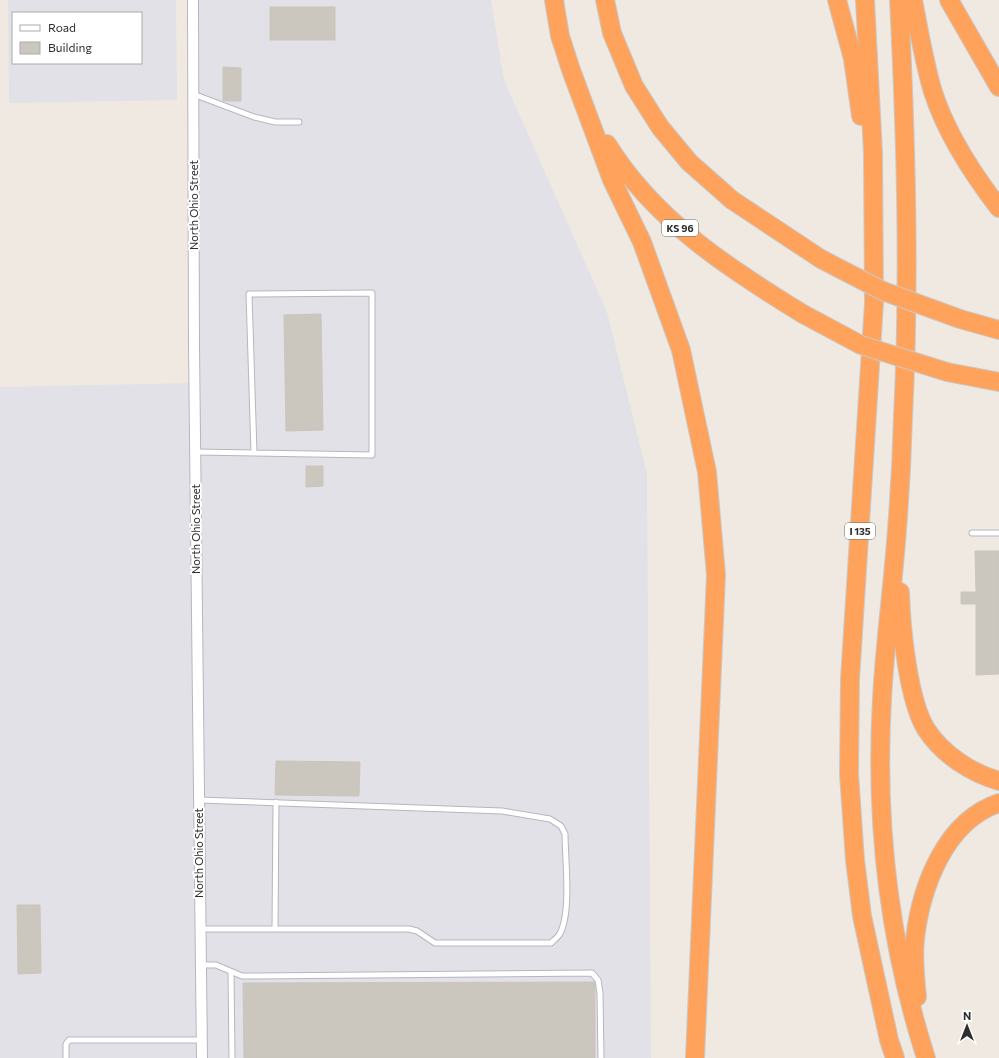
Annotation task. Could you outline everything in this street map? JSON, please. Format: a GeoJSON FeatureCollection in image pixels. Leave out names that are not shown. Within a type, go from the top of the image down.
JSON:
{"type":"FeatureCollection","features":[{"type":"Feature","properties":{"kind":"highway","name":"KS 96"},"geometry":{"type":"LineString","coordinates":[[554,0],[560,36],[570,70],[587,112],[618,161],[648,199],[708,252],[740,275],[803,314],[861,344],[947,372],[999,382]]}},
{"type":"Feature","properties":{"kind":"highway"},"geometry":{"type":"LineString","coordinates":[[605,0],[612,33],[634,86],[660,127],[689,162],[732,200],[821,259],[883,291],[960,319],[999,330]]}},
{"type":"Feature","properties":{"kind":"highway"},"geometry":{"type":"LineString","coordinates":[[837,0],[853,59],[874,233]]}},
{"type":"Feature","properties":{"kind":"highway","name":"I 135"},"geometry":{"type":"LineString","coordinates":[[865,0],[873,153],[874,303],[851,672],[849,774],[855,860],[862,916],[889,1040],[895,1058]]}},
{"type":"Feature","properties":{"kind":"highway"},"geometry":{"type":"LineString","coordinates":[[899,0],[905,129],[907,268],[903,414],[897,527],[882,699],[880,763],[890,902],[900,963],[923,1051]]}},
{"type":"Feature","properties":{"kind":"highway"},"geometry":{"type":"LineString","coordinates":[[913,0],[921,44],[934,93],[954,141],[976,179],[999,208]]}},
{"type":"Feature","properties":{"kind":"highway"},"geometry":{"type":"LineString","coordinates":[[949,0],[999,87]]}},
{"type":"Feature","properties":{"kind":"highway"},"geometry":{"type":"LineString","coordinates":[[587,112],[612,180],[642,242],[678,343],[707,472],[716,575],[695,1058]]}},
{"type":"Feature","properties":{"kind":"highway"},"geometry":{"type":"LineString","coordinates":[[897,527],[900,603],[910,680],[919,712],[926,729],[956,761],[976,772],[999,781]]}},
{"type":"Feature","properties":{"kind":"highway"},"geometry":{"type":"LineString","coordinates":[[923,1051],[915,976],[915,940],[921,907],[934,868],[951,840],[969,819],[999,803]]}},
{"type":"Feature","properties":{"kind":"street","name":"North Ohio Street"},"geometry":{"type":"LineString","coordinates":[[193,0],[198,800],[202,1058]]}},
{"type":"Feature","properties":{"kind":"lane"},"geometry":{"type":"LineString","coordinates":[[193,94],[254,117],[275,122],[299,122]]}},
{"type":"Feature","properties":{"kind":"lane"},"geometry":{"type":"LineString","coordinates":[[196,452],[254,453],[372,455],[372,293],[249,294],[254,453]]}},
{"type":"Feature","properties":{"kind":"lane"},"geometry":{"type":"LineString","coordinates":[[972,533],[999,533]]}},
{"type":"Feature","properties":{"kind":"lane"},"geometry":{"type":"LineString","coordinates":[[198,800],[480,809],[550,819],[561,826],[565,834],[567,905],[562,928],[559,935],[551,943],[435,944],[417,931],[409,929],[200,929]]}},
{"type":"Feature","properties":{"kind":"lane"},"geometry":{"type":"LineString","coordinates":[[275,929],[276,802]]}},
{"type":"Feature","properties":{"kind":"lane"},"geometry":{"type":"LineString","coordinates":[[200,965],[216,965],[242,976],[592,973],[598,980],[600,993],[601,1058]]}},
{"type":"Feature","properties":{"kind":"lane"},"geometry":{"type":"LineString","coordinates":[[231,972],[232,1058]]}},
{"type":"Feature","properties":{"kind":"lane"},"geometry":{"type":"LineString","coordinates":[[66,1058],[66,1044],[69,1040],[202,1040]]}},
{"type":"Feature","properties":{"kind":"shaded area"},"geometry":{"type":"Polygon","coordinates":[[[8,0],[176,0],[177,100],[9,103],[8,0]]]}},
{"type":"Feature","properties":{"kind":"shaded area"},"geometry":{"type":"Polygon","coordinates":[[[193,0],[491,0],[504,80],[607,312],[647,474],[651,1058],[0,1058],[0,387],[195,383],[193,0]]]}},
{"type":"Feature","properties":{"kind":"building"},"geometry":{"type":"Polygon","coordinates":[[[270,7],[335,7],[335,40],[270,40],[270,7]]]}},
{"type":"Feature","properties":{"kind":"building"},"geometry":{"type":"Polygon","coordinates":[[[223,67],[241,68],[241,101],[223,101],[223,67]]]}},
{"type":"Feature","properties":{"kind":"building"},"geometry":{"type":"Polygon","coordinates":[[[321,314],[323,430],[286,431],[284,315],[321,314]]]}},
{"type":"Feature","properties":{"kind":"building"},"geometry":{"type":"Polygon","coordinates":[[[306,466],[323,466],[323,486],[306,487],[306,466]]]}},
{"type":"Feature","properties":{"kind":"building"},"geometry":{"type":"Polygon","coordinates":[[[975,551],[999,551],[999,674],[976,675],[976,604],[961,604],[961,592],[976,592],[975,551]]]}},
{"type":"Feature","properties":{"kind":"building"},"geometry":{"type":"Polygon","coordinates":[[[276,761],[360,762],[359,796],[275,795],[276,761]]]}},
{"type":"Feature","properties":{"kind":"building"},"geometry":{"type":"Polygon","coordinates":[[[17,905],[40,905],[41,973],[18,974],[17,905]]]}},
{"type":"Feature","properties":{"kind":"building"},"geometry":{"type":"Polygon","coordinates":[[[595,982],[595,1058],[244,1058],[243,983],[595,982]]]}}]}
